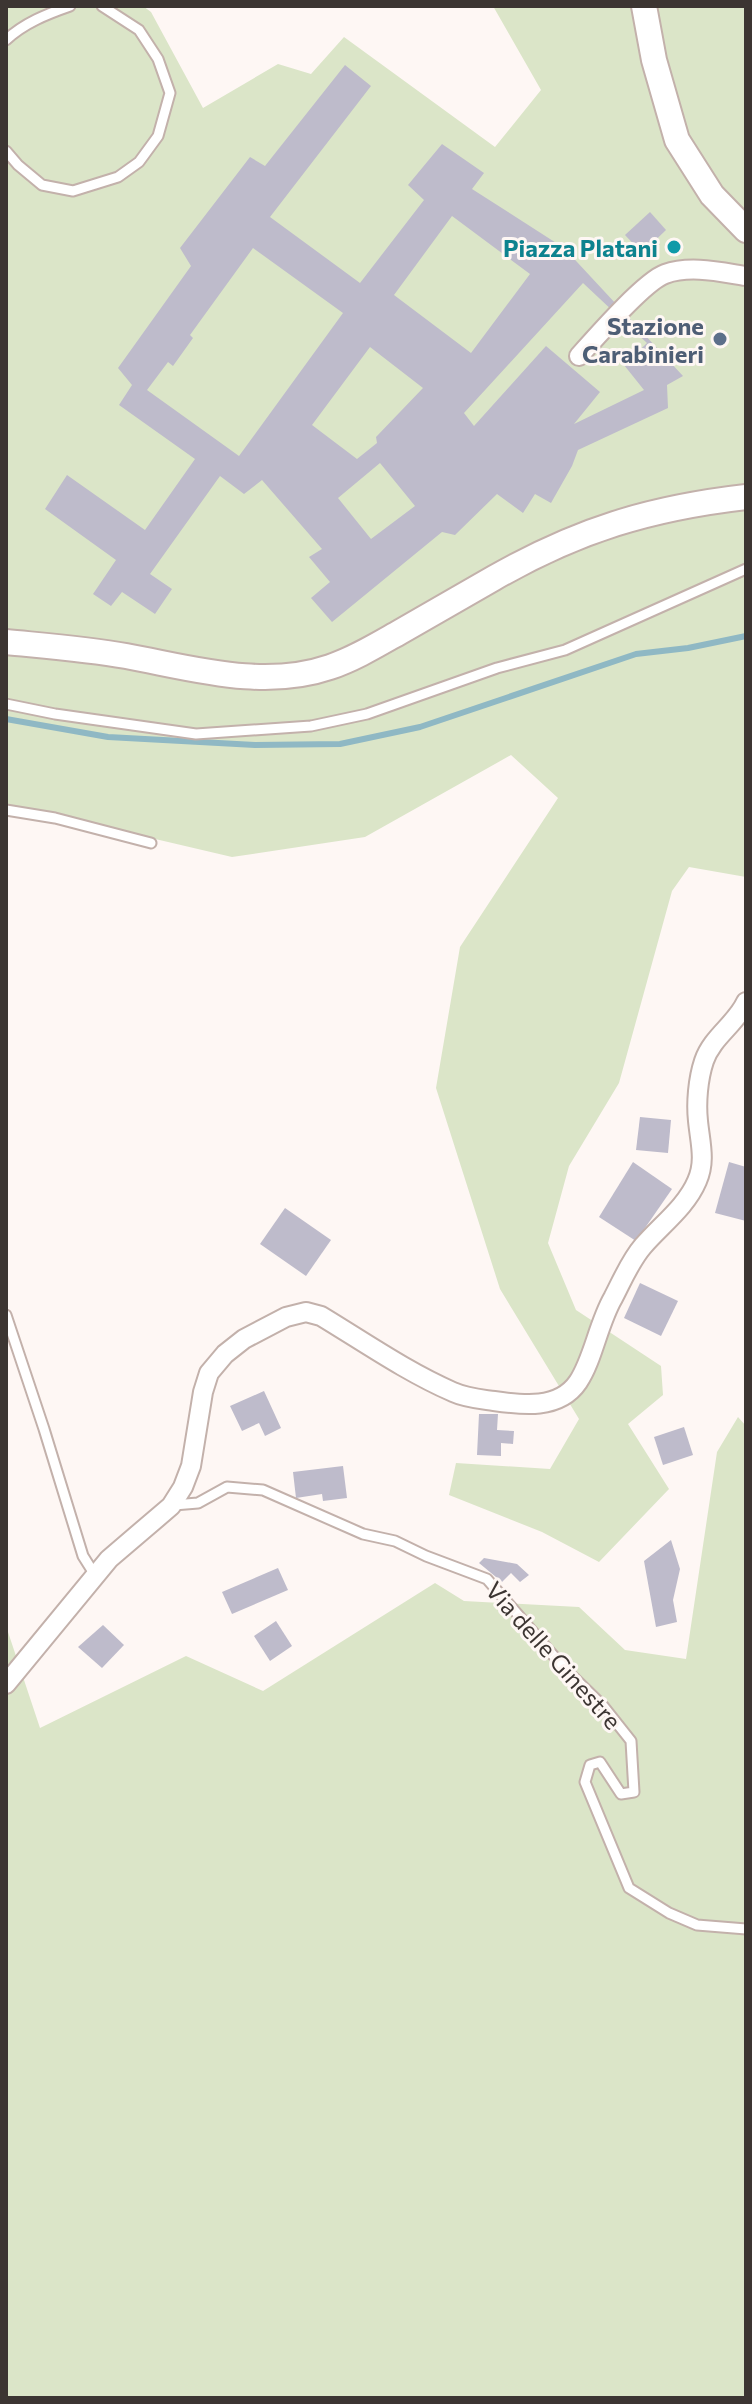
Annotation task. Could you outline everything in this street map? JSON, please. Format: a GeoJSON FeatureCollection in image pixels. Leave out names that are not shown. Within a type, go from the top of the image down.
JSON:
{"type":"FeatureCollection","features":[{"type":"Feature","properties":{"kind":"street"},"geometry":{"type":"LineString","coordinates":[[644,6],[654,60],[677,140],[712,195],[746,230]]}},
{"type":"Feature","properties":{"kind":"street"},"geometry":{"type":"LineString","coordinates":[[579,356],[644,289],[662,275],[693,270],[746,276]]}},
{"type":"Feature","properties":{"kind":"street"},"geometry":{"type":"LineString","coordinates":[[6,642],[70,648],[252,678],[295,675],[329,668],[366,651],[563,542],[616,522],[663,510],[746,497]]}},
{"type":"Feature","properties":{"kind":"street"},"geometry":{"type":"LineString","coordinates":[[6,1684],[109,1559],[171,1506],[191,1466],[209,1373],[225,1354],[244,1339],[286,1317],[306,1312],[321,1316],[433,1383],[471,1398],[526,1405],[545,1403],[562,1396],[578,1383],[604,1313],[630,1266],[641,1248],[683,1203],[697,1182],[703,1162],[697,1117],[704,1061],[716,1039],[742,1012],[746,1002]]}},
{"type":"Feature","properties":{"kind":"lane"},"geometry":{"type":"LineString","coordinates":[[6,40],[45,14],[70,6]]}},
{"type":"Feature","properties":{"kind":"lane"},"geometry":{"type":"LineString","coordinates":[[6,151],[42,185],[73,191],[118,177],[139,162],[158,136],[170,93],[158,59],[139,30],[102,6]]}},
{"type":"Feature","properties":{"kind":"lane"},"geometry":{"type":"LineString","coordinates":[[6,704],[196,734],[311,726],[367,714],[497,668],[565,650],[746,569]]}},
{"type":"Feature","properties":{"kind":"lane"},"geometry":{"type":"LineString","coordinates":[[6,810],[55,818],[151,843]]}},
{"type":"Feature","properties":{"kind":"lane"},"geometry":{"type":"LineString","coordinates":[[6,1315],[83,1556],[95,1575]]}},
{"type":"Feature","properties":{"kind":"lane","name":"Via delle Ginestre"},"geometry":{"type":"LineString","coordinates":[[171,1506],[198,1503],[227,1487],[263,1490],[363,1534],[395,1541],[487,1579],[565,1669],[604,1707],[631,1741],[634,1792],[621,1794],[600,1762],[590,1765],[585,1782],[629,1888],[669,1913],[697,1925],[746,1929]]}},
{"type":"Feature","properties":{"kind":"green space"},"geometry":{"type":"Polygon","coordinates":[[[6,6],[143,6],[151,12],[203,108],[278,64],[311,74],[344,37],[495,147],[541,90],[493,6],[746,6],[746,877],[689,867],[672,891],[619,1083],[569,1166],[548,1243],[576,1310],[661,1366],[663,1395],[628,1424],[669,1489],[599,1562],[542,1532],[449,1495],[456,1463],[550,1469],[579,1419],[500,1289],[436,1088],[460,947],[558,798],[511,755],[365,837],[232,857],[6,804],[6,6]]]}},
{"type":"Feature","properties":{"kind":"green space"},"geometry":{"type":"Polygon","coordinates":[[[738,1417],[746,1426],[746,2398],[6,2398],[6,1626],[40,1728],[186,1656],[263,1691],[435,1583],[464,1601],[579,1607],[625,1650],[686,1659],[717,1452],[738,1417]]]}},
{"type":"Feature","properties":{"kind":"building"},"geometry":{"type":"Polygon","coordinates":[[[345,65],[371,86],[270,217],[360,283],[424,200],[408,185],[442,144],[484,173],[472,189],[564,248],[683,376],[667,385],[668,408],[578,450],[551,503],[535,494],[523,513],[497,494],[455,535],[442,532],[332,622],[311,598],[330,582],[309,557],[322,549],[262,480],[244,494],[220,476],[150,574],[172,589],[155,614],[122,592],[111,606],[93,594],[116,560],[45,509],[67,475],[145,530],[195,459],[119,405],[132,385],[118,368],[191,266],[180,248],[250,157],[265,166],[345,65]],[[452,216],[394,295],[471,353],[530,274],[452,216]],[[253,248],[190,335],[193,338],[173,366],[168,362],[147,390],[239,456],[343,313],[253,248]],[[583,283],[464,413],[474,426],[546,346],[600,392],[574,424],[644,390],[624,365],[647,343],[583,283]],[[370,347],[312,425],[357,459],[377,443],[376,437],[423,388],[370,347]],[[380,463],[338,498],[371,539],[415,506],[380,463]]]}},
{"type":"Feature","properties":{"kind":"building"},"geometry":{"type":"Polygon","coordinates":[[[650,212],[666,230],[642,253],[625,235],[650,212]]]}},
{"type":"Feature","properties":{"kind":"building"},"geometry":{"type":"Polygon","coordinates":[[[640,1117],[671,1120],[668,1153],[636,1150],[640,1117]]]}},
{"type":"Feature","properties":{"kind":"building"},"geometry":{"type":"Polygon","coordinates":[[[633,1162],[672,1189],[636,1241],[599,1217],[633,1162]]]}},
{"type":"Feature","properties":{"kind":"building"},"geometry":{"type":"Polygon","coordinates":[[[729,1162],[746,1167],[746,1221],[715,1213],[729,1162]]]}},
{"type":"Feature","properties":{"kind":"building"},"geometry":{"type":"Polygon","coordinates":[[[285,1208],[331,1240],[306,1276],[260,1244],[285,1208]]]}},
{"type":"Feature","properties":{"kind":"building"},"geometry":{"type":"Polygon","coordinates":[[[640,1283],[678,1301],[661,1336],[624,1318],[640,1283]]]}},
{"type":"Feature","properties":{"kind":"building"},"geometry":{"type":"Polygon","coordinates":[[[264,1391],[281,1428],[265,1436],[259,1423],[242,1431],[230,1406],[264,1391]]]}},
{"type":"Feature","properties":{"kind":"building"},"geometry":{"type":"Polygon","coordinates":[[[479,1414],[498,1414],[497,1430],[514,1431],[513,1444],[501,1443],[501,1456],[477,1455],[479,1414]]]}},
{"type":"Feature","properties":{"kind":"building"},"geometry":{"type":"Polygon","coordinates":[[[684,1427],[693,1455],[663,1465],[654,1437],[684,1427]]]}},
{"type":"Feature","properties":{"kind":"building"},"geometry":{"type":"Polygon","coordinates":[[[343,1466],[347,1498],[323,1501],[322,1494],[296,1498],[293,1472],[343,1466]]]}},
{"type":"Feature","properties":{"kind":"building"},"geometry":{"type":"Polygon","coordinates":[[[671,1540],[680,1569],[673,1600],[677,1622],[656,1627],[644,1561],[671,1540]]]}},
{"type":"Feature","properties":{"kind":"building"},"geometry":{"type":"Polygon","coordinates":[[[484,1558],[517,1564],[529,1575],[520,1582],[511,1573],[502,1582],[479,1563],[484,1558]]]}},
{"type":"Feature","properties":{"kind":"building"},"geometry":{"type":"Polygon","coordinates":[[[278,1568],[288,1590],[232,1614],[222,1592],[278,1568]]]}},
{"type":"Feature","properties":{"kind":"building"},"geometry":{"type":"Polygon","coordinates":[[[276,1621],[292,1646],[270,1661],[254,1636],[276,1621]]]}},
{"type":"Feature","properties":{"kind":"building"},"geometry":{"type":"Polygon","coordinates":[[[103,1625],[124,1645],[102,1668],[78,1647],[103,1625]]]}},
{"type":"Feature","properties":{"kind":"waterway"},"geometry":{"type":"LineString","coordinates":[[6,719],[108,737],[255,745],[340,744],[420,727],[636,654],[688,648],[746,636]]}},
{"type":"Feature","properties":{"kind":"place","name":"Piazza Platani"},"geometry":{"type":"Point","coordinates":[674,247]}},
{"type":"Feature","properties":{"kind":"place","name":"Stazione Carabinieri"},"geometry":{"type":"Point","coordinates":[720,339]}}]}
